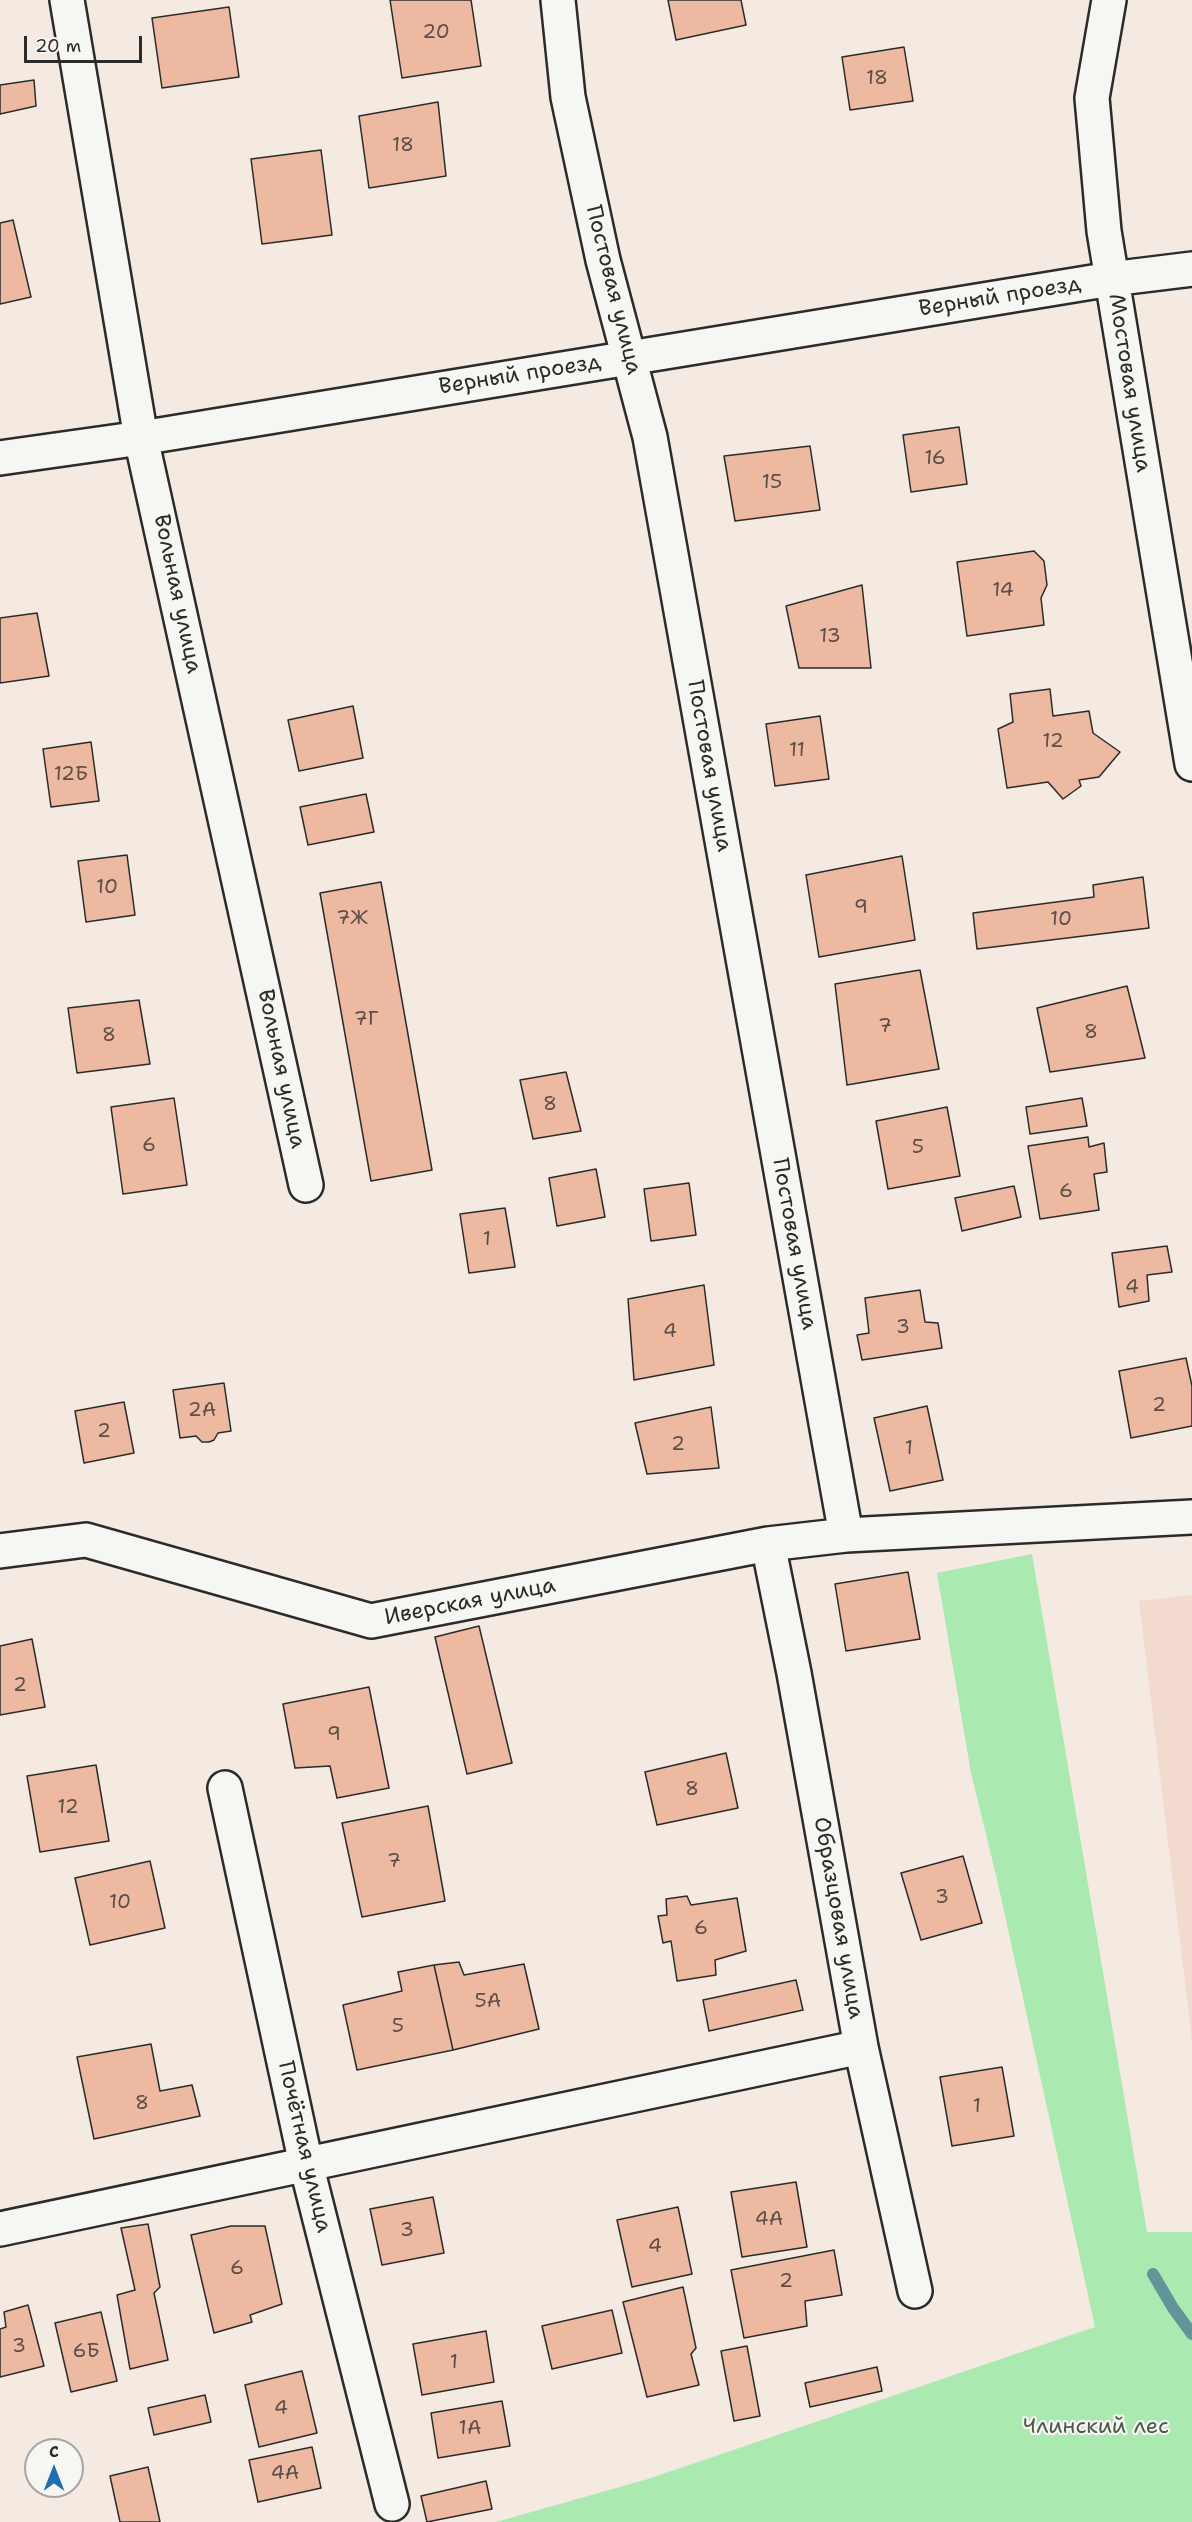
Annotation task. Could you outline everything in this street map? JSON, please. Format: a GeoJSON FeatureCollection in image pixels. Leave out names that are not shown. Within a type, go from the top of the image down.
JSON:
{"type":"FeatureCollection","features":[{"type":"Feature","properties":{"kind":"street","name":"Вольная улица"},"geometry":{"type":"LineString","coordinates":[[67,0],[141,438],[306,1185]]}},
{"type":"Feature","properties":{"kind":"street","name":"Постовая улица"},"geometry":{"type":"LineString","coordinates":[[558,0],[568,97],[603,260],[650,437],[846,1535]]}},
{"type":"Feature","properties":{"kind":"street","name":"Мостовая улица"},"geometry":{"type":"LineString","coordinates":[[1108,0],[1092,99],[1104,231],[1192,764]]}},
{"type":"Feature","properties":{"kind":"street","name":"Верный проезд"},"geometry":{"type":"LineString","coordinates":[[0,458],[141,438],[1111,279],[1192,269]]}},
{"type":"Feature","properties":{"kind":"street","name":"Иверская улица"},"geometry":{"type":"LineString","coordinates":[[0,1551],[86,1540],[371,1621],[768,1544],[846,1535],[1192,1517]]}},
{"type":"Feature","properties":{"kind":"street","name":"Образцовая улица"},"geometry":{"type":"LineString","coordinates":[[768,1544],[794,1673],[861,2047],[915,2291]]}},
{"type":"Feature","properties":{"kind":"street","name":"Почётная улица"},"geometry":{"type":"LineString","coordinates":[[225,1788],[306,2164],[392,2504]]}},
{"type":"Feature","properties":{"kind":"street"},"geometry":{"type":"LineString","coordinates":[[0,2229],[861,2047]]}},
{"type":"Feature","properties":{"kind":"shaded area"},"geometry":{"type":"Polygon","coordinates":[[[1192,1595],[1192,2041],[1139,1601],[1192,1595]]]}},
{"type":"Feature","properties":{"kind":"green space","name":"Члинский лес"},"geometry":{"type":"Polygon","coordinates":[[[1032,1554],[1147,2232],[1192,2232],[1192,2522],[496,2522],[648,2479],[1095,2327],[997,1879],[971,1773],[937,1573],[1032,1554]]]}},
{"type":"Feature","properties":{"kind":"building"},"geometry":{"type":"Polygon","coordinates":[[[390,0],[471,0],[481,66],[402,78],[390,0]]]}},
{"type":"Feature","properties":{"kind":"building"},"geometry":{"type":"Polygon","coordinates":[[[668,0],[741,0],[746,25],[676,40],[668,0]]]}},
{"type":"Feature","properties":{"kind":"building"},"geometry":{"type":"Polygon","coordinates":[[[229,7],[239,77],[162,88],[152,18],[229,7]]]}},
{"type":"Feature","properties":{"kind":"building"},"geometry":{"type":"Polygon","coordinates":[[[904,47],[913,101],[850,110],[842,57],[904,47]]]}},
{"type":"Feature","properties":{"kind":"building"},"geometry":{"type":"Polygon","coordinates":[[[34,80],[36,106],[0,114],[0,85],[34,80]]]}},
{"type":"Feature","properties":{"kind":"building"},"geometry":{"type":"Polygon","coordinates":[[[438,102],[446,176],[369,188],[359,116],[438,102]]]}},
{"type":"Feature","properties":{"kind":"building"},"geometry":{"type":"Polygon","coordinates":[[[321,150],[332,235],[262,244],[251,159],[321,150]]]}},
{"type":"Feature","properties":{"kind":"building"},"geometry":{"type":"Polygon","coordinates":[[[13,220],[31,297],[0,304],[0,223],[13,220]]]}},
{"type":"Feature","properties":{"kind":"building"},"geometry":{"type":"Polygon","coordinates":[[[959,427],[967,484],[911,492],[903,435],[959,427]]]}},
{"type":"Feature","properties":{"kind":"building"},"geometry":{"type":"Polygon","coordinates":[[[810,446],[820,510],[735,521],[724,456],[810,446]]]}},
{"type":"Feature","properties":{"kind":"building"},"geometry":{"type":"Polygon","coordinates":[[[1034,551],[1044,561],[1047,585],[1041,598],[1044,625],[967,636],[957,562],[1034,551]]]}},
{"type":"Feature","properties":{"kind":"building"},"geometry":{"type":"Polygon","coordinates":[[[862,585],[871,668],[799,668],[786,606],[862,585]]]}},
{"type":"Feature","properties":{"kind":"building"},"geometry":{"type":"Polygon","coordinates":[[[37,613],[49,676],[0,683],[0,618],[37,613]]]}},
{"type":"Feature","properties":{"kind":"building"},"geometry":{"type":"Polygon","coordinates":[[[1050,689],[1053,716],[1089,711],[1093,733],[1120,752],[1099,777],[1079,780],[1081,786],[1063,799],[1048,782],[1007,788],[998,729],[1013,722],[1010,694],[1050,689]]]}},
{"type":"Feature","properties":{"kind":"building"},"geometry":{"type":"Polygon","coordinates":[[[353,706],[363,758],[299,771],[288,720],[353,706]]]}},
{"type":"Feature","properties":{"kind":"building"},"geometry":{"type":"Polygon","coordinates":[[[820,716],[829,779],[775,786],[766,724],[820,716]]]}},
{"type":"Feature","properties":{"kind":"building"},"geometry":{"type":"Polygon","coordinates":[[[91,742],[99,801],[51,807],[43,749],[91,742]]]}},
{"type":"Feature","properties":{"kind":"building"},"geometry":{"type":"Polygon","coordinates":[[[366,794],[374,832],[308,845],[300,807],[366,794]]]}},
{"type":"Feature","properties":{"kind":"building"},"geometry":{"type":"Polygon","coordinates":[[[127,855],[135,915],[86,922],[78,861],[127,855]]]}},
{"type":"Feature","properties":{"kind":"building"},"geometry":{"type":"Polygon","coordinates":[[[902,856],[915,940],[819,957],[806,875],[902,856]]]}},
{"type":"Feature","properties":{"kind":"building"},"geometry":{"type":"Polygon","coordinates":[[[1143,877],[1149,928],[977,949],[973,913],[1094,897],[1093,885],[1143,877]]]}},
{"type":"Feature","properties":{"kind":"building"},"geometry":{"type":"Polygon","coordinates":[[[381,882],[432,1170],[371,1181],[320,893],[381,882]]]}},
{"type":"Feature","properties":{"kind":"building"},"geometry":{"type":"Polygon","coordinates":[[[920,970],[939,1069],[847,1085],[835,984],[920,970]]]}},
{"type":"Feature","properties":{"kind":"building"},"geometry":{"type":"Polygon","coordinates":[[[1127,986],[1145,1058],[1050,1072],[1037,1008],[1127,986]]]}},
{"type":"Feature","properties":{"kind":"building"},"geometry":{"type":"Polygon","coordinates":[[[139,1000],[150,1064],[77,1073],[68,1008],[139,1000]]]}},
{"type":"Feature","properties":{"kind":"building"},"geometry":{"type":"Polygon","coordinates":[[[566,1072],[581,1131],[533,1139],[520,1080],[566,1072]]]}},
{"type":"Feature","properties":{"kind":"building"},"geometry":{"type":"Polygon","coordinates":[[[174,1098],[187,1185],[123,1194],[111,1107],[174,1098]]]}},
{"type":"Feature","properties":{"kind":"building"},"geometry":{"type":"Polygon","coordinates":[[[1082,1098],[1087,1126],[1030,1134],[1026,1107],[1082,1098]]]}},
{"type":"Feature","properties":{"kind":"building"},"geometry":{"type":"Polygon","coordinates":[[[947,1107],[960,1176],[888,1189],[876,1121],[947,1107]]]}},
{"type":"Feature","properties":{"kind":"building"},"geometry":{"type":"Polygon","coordinates":[[[1088,1137],[1089,1147],[1104,1143],[1107,1172],[1094,1174],[1099,1210],[1040,1219],[1028,1146],[1088,1137]]]}},
{"type":"Feature","properties":{"kind":"building"},"geometry":{"type":"Polygon","coordinates":[[[596,1169],[605,1217],[557,1226],[549,1178],[596,1169]]]}},
{"type":"Feature","properties":{"kind":"building"},"geometry":{"type":"Polygon","coordinates":[[[689,1183],[696,1235],[651,1241],[644,1189],[689,1183]]]}},
{"type":"Feature","properties":{"kind":"building"},"geometry":{"type":"Polygon","coordinates":[[[1014,1186],[1021,1217],[962,1231],[955,1198],[1014,1186]]]}},
{"type":"Feature","properties":{"kind":"building"},"geometry":{"type":"Polygon","coordinates":[[[505,1208],[515,1267],[469,1273],[460,1214],[505,1208]]]}},
{"type":"Feature","properties":{"kind":"building"},"geometry":{"type":"Polygon","coordinates":[[[1167,1246],[1172,1272],[1147,1275],[1149,1301],[1119,1307],[1112,1253],[1167,1246]]]}},
{"type":"Feature","properties":{"kind":"building"},"geometry":{"type":"Polygon","coordinates":[[[704,1285],[714,1365],[634,1380],[628,1299],[704,1285]]]}},
{"type":"Feature","properties":{"kind":"building"},"geometry":{"type":"Polygon","coordinates":[[[920,1290],[925,1322],[938,1323],[942,1348],[862,1360],[857,1335],[869,1333],[865,1298],[920,1290]]]}},
{"type":"Feature","properties":{"kind":"building"},"geometry":{"type":"Polygon","coordinates":[[[1186,1358],[1192,1386],[1192,1426],[1131,1438],[1119,1371],[1186,1358]]]}},
{"type":"Feature","properties":{"kind":"building"},"geometry":{"type":"Polygon","coordinates":[[[224,1383],[231,1431],[218,1433],[214,1440],[209,1442],[202,1442],[196,1436],[180,1438],[173,1390],[224,1383]]]}},
{"type":"Feature","properties":{"kind":"building"},"geometry":{"type":"Polygon","coordinates":[[[124,1402],[134,1453],[84,1463],[75,1411],[124,1402]]]}},
{"type":"Feature","properties":{"kind":"building"},"geometry":{"type":"Polygon","coordinates":[[[927,1406],[943,1480],[890,1491],[874,1418],[927,1406]]]}},
{"type":"Feature","properties":{"kind":"building"},"geometry":{"type":"Polygon","coordinates":[[[711,1407],[719,1468],[647,1474],[635,1423],[711,1407]]]}},
{"type":"Feature","properties":{"kind":"building"},"geometry":{"type":"Polygon","coordinates":[[[908,1572],[920,1639],[846,1651],[835,1584],[908,1572]]]}},
{"type":"Feature","properties":{"kind":"building"},"geometry":{"type":"Polygon","coordinates":[[[479,1626],[512,1763],[467,1774],[435,1637],[479,1626]]]}},
{"type":"Feature","properties":{"kind":"building"},"geometry":{"type":"Polygon","coordinates":[[[32,1639],[45,1707],[0,1715],[0,1646],[32,1639]]]}},
{"type":"Feature","properties":{"kind":"building"},"geometry":{"type":"Polygon","coordinates":[[[369,1687],[389,1788],[337,1798],[330,1766],[295,1768],[283,1704],[369,1687]]]}},
{"type":"Feature","properties":{"kind":"building"},"geometry":{"type":"Polygon","coordinates":[[[726,1753],[738,1808],[657,1825],[645,1772],[726,1753]]]}},
{"type":"Feature","properties":{"kind":"building"},"geometry":{"type":"Polygon","coordinates":[[[96,1765],[109,1841],[40,1852],[27,1776],[96,1765]]]}},
{"type":"Feature","properties":{"kind":"building"},"geometry":{"type":"Polygon","coordinates":[[[428,1806],[445,1901],[362,1917],[342,1823],[428,1806]]]}},
{"type":"Feature","properties":{"kind":"building"},"geometry":{"type":"Polygon","coordinates":[[[963,1856],[982,1923],[921,1940],[901,1873],[963,1856]]]}},
{"type":"Feature","properties":{"kind":"building"},"geometry":{"type":"Polygon","coordinates":[[[150,1861],[165,1928],[90,1945],[75,1878],[150,1861]]]}},
{"type":"Feature","properties":{"kind":"building"},"geometry":{"type":"Polygon","coordinates":[[[687,1896],[691,1905],[737,1898],[746,1951],[715,1960],[716,1975],[677,1981],[671,1941],[663,1943],[658,1916],[667,1915],[666,1899],[687,1896]]]}},
{"type":"Feature","properties":{"kind":"building"},"geometry":{"type":"Polygon","coordinates":[[[459,1962],[464,1975],[524,1964],[539,2029],[453,2050],[434,1965],[459,1962]]]}},
{"type":"Feature","properties":{"kind":"building"},"geometry":{"type":"Polygon","coordinates":[[[434,1965],[453,2050],[357,2070],[343,2005],[402,1991],[398,1972],[434,1965]]]}},
{"type":"Feature","properties":{"kind":"building"},"geometry":{"type":"Polygon","coordinates":[[[796,1980],[803,2010],[709,2031],[703,2000],[796,1980]]]}},
{"type":"Feature","properties":{"kind":"building"},"geometry":{"type":"Polygon","coordinates":[[[151,2044],[160,2091],[192,2085],[200,2116],[94,2139],[77,2057],[151,2044]]]}},
{"type":"Feature","properties":{"kind":"building"},"geometry":{"type":"Polygon","coordinates":[[[1002,2067],[1014,2136],[952,2146],[940,2077],[1002,2067]]]}},
{"type":"Feature","properties":{"kind":"building"},"geometry":{"type":"Polygon","coordinates":[[[796,2182],[807,2247],[742,2257],[731,2192],[796,2182]]]}},
{"type":"Feature","properties":{"kind":"building"},"geometry":{"type":"Polygon","coordinates":[[[433,2197],[444,2253],[382,2265],[370,2209],[433,2197]]]}},
{"type":"Feature","properties":{"kind":"building"},"geometry":{"type":"Polygon","coordinates":[[[678,2207],[692,2274],[632,2287],[617,2220],[678,2207]]]}},
{"type":"Feature","properties":{"kind":"building"},"geometry":{"type":"Polygon","coordinates":[[[148,2224],[160,2287],[154,2293],[168,2360],[130,2369],[117,2295],[135,2290],[121,2228],[148,2224]]]}},
{"type":"Feature","properties":{"kind":"building"},"geometry":{"type":"Polygon","coordinates":[[[231,2226],[265,2226],[282,2304],[250,2315],[252,2322],[214,2333],[191,2235],[231,2226]]]}},
{"type":"Feature","properties":{"kind":"building"},"geometry":{"type":"Polygon","coordinates":[[[834,2250],[842,2295],[805,2301],[807,2326],[744,2338],[731,2270],[834,2250]]]}},
{"type":"Feature","properties":{"kind":"building"},"geometry":{"type":"Polygon","coordinates":[[[683,2287],[696,2348],[691,2354],[699,2385],[647,2397],[623,2302],[683,2287]]]}},
{"type":"Feature","properties":{"kind":"building"},"geometry":{"type":"Polygon","coordinates":[[[28,2305],[44,2366],[0,2377],[0,2329],[6,2327],[4,2312],[28,2305]]]}},
{"type":"Feature","properties":{"kind":"building"},"geometry":{"type":"Polygon","coordinates":[[[612,2310],[622,2353],[552,2369],[542,2326],[612,2310]]]}},
{"type":"Feature","properties":{"kind":"building"},"geometry":{"type":"Polygon","coordinates":[[[101,2312],[117,2381],[71,2392],[55,2323],[101,2312]]]}},
{"type":"Feature","properties":{"kind":"building"},"geometry":{"type":"Polygon","coordinates":[[[486,2331],[494,2382],[422,2395],[413,2344],[486,2331]]]}},
{"type":"Feature","properties":{"kind":"building"},"geometry":{"type":"Polygon","coordinates":[[[747,2346],[760,2416],[734,2421],[721,2351],[747,2346]]]}},
{"type":"Feature","properties":{"kind":"building"},"geometry":{"type":"Polygon","coordinates":[[[877,2367],[882,2391],[810,2407],[805,2383],[877,2367]]]}},
{"type":"Feature","properties":{"kind":"building"},"geometry":{"type":"Polygon","coordinates":[[[302,2371],[317,2433],[259,2447],[245,2385],[302,2371]]]}},
{"type":"Feature","properties":{"kind":"building"},"geometry":{"type":"Polygon","coordinates":[[[205,2395],[211,2422],[154,2435],[148,2408],[205,2395]]]}},
{"type":"Feature","properties":{"kind":"building"},"geometry":{"type":"Polygon","coordinates":[[[502,2401],[510,2446],[438,2458],[431,2413],[502,2401]]]}},
{"type":"Feature","properties":{"kind":"building"},"geometry":{"type":"Polygon","coordinates":[[[312,2447],[321,2488],[258,2502],[249,2460],[312,2447]]]}},
{"type":"Feature","properties":{"kind":"building"},"geometry":{"type":"Polygon","coordinates":[[[148,2467],[160,2522],[120,2522],[110,2476],[148,2467]]]}},
{"type":"Feature","properties":{"kind":"building"},"geometry":{"type":"Polygon","coordinates":[[[486,2481],[492,2509],[427,2522],[421,2496],[486,2481]]]}},
{"type":"Feature","properties":{"kind":"waterway"},"geometry":{"type":"LineString","coordinates":[[1153,2274],[1192,2334]]}}]}
